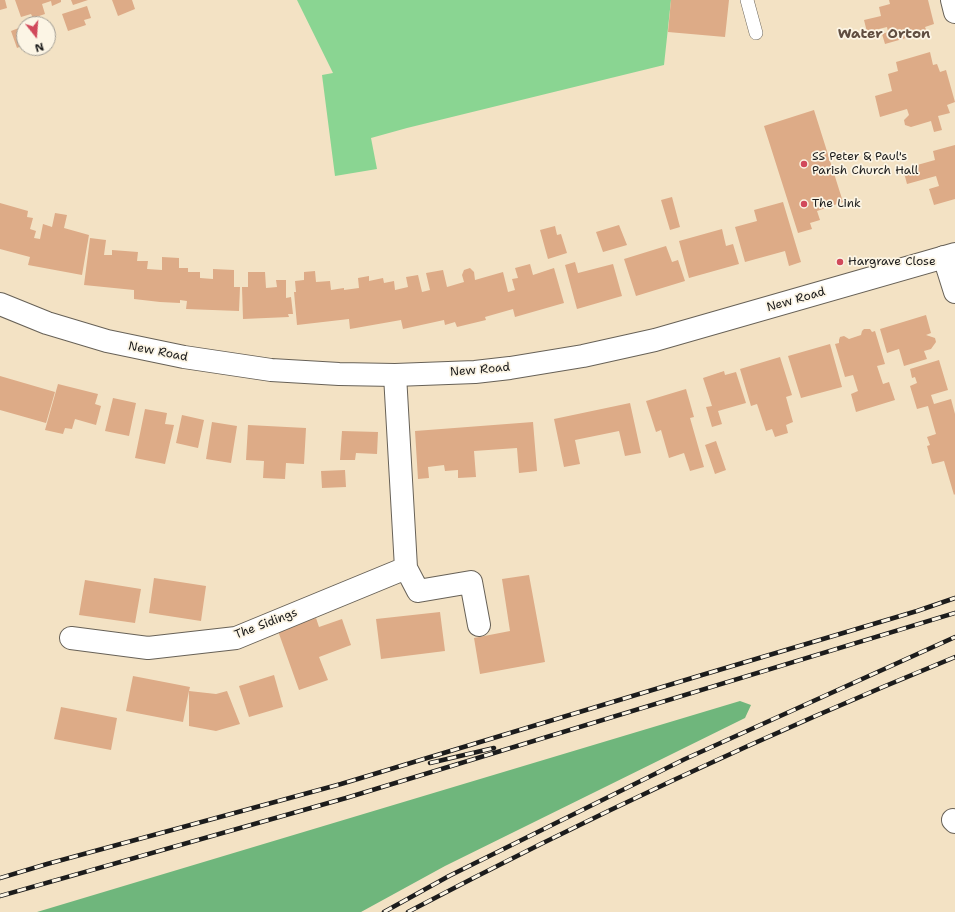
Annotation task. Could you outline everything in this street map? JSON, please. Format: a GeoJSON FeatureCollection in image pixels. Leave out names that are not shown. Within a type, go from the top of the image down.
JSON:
{"type":"FeatureCollection","features":[{"type":"Feature","properties":{"kind":"main road"},"geometry":{"type":"LineString","coordinates":[[952,0],[955,12]]}},
{"type":"Feature","properties":{"kind":"main road"},"geometry":{"type":"LineString","coordinates":[[950,256],[955,292]]}},
{"type":"Feature","properties":{"kind":"main road","name":"New Road"},"geometry":{"type":"LineString","coordinates":[[0,304],[47,323],[107,341],[184,357],[271,370],[339,374],[395,375],[475,372],[583,356],[656,340],[950,256]]}},
{"type":"Feature","properties":{"kind":"main road"},"geometry":{"type":"LineString","coordinates":[[395,375],[406,568],[418,591],[471,582],[479,625]]}},
{"type":"Feature","properties":{"kind":"main road","name":"The Sidings"},"geometry":{"type":"LineString","coordinates":[[71,638],[148,648],[236,638],[406,568]]}},
{"type":"Feature","properties":{"kind":"lane"},"geometry":{"type":"LineString","coordinates":[[747,0],[756,33]]}},
{"type":"Feature","properties":{"kind":"green space"},"geometry":{"type":"Polygon","coordinates":[[[297,0],[671,0],[664,65],[371,138],[377,169],[335,176],[322,75],[333,73],[297,0]]]}},
{"type":"Feature","properties":{"kind":"green space"},"geometry":{"type":"Polygon","coordinates":[[[740,701],[751,705],[745,718],[445,866],[361,912],[37,912],[740,701]]]}},
{"type":"Feature","properties":{"kind":"building"},"geometry":{"type":"Polygon","coordinates":[[[0,0],[5,0],[7,8],[0,10],[0,0]]]}},
{"type":"Feature","properties":{"kind":"building"},"geometry":{"type":"Polygon","coordinates":[[[15,0],[61,0],[61,2],[52,6],[51,1],[42,4],[45,14],[39,16],[32,16],[31,14],[21,16],[15,0]]]}},
{"type":"Feature","properties":{"kind":"building"},"geometry":{"type":"Polygon","coordinates":[[[71,0],[88,0],[73,5],[71,0]]]}},
{"type":"Feature","properties":{"kind":"building"},"geometry":{"type":"Polygon","coordinates":[[[112,0],[132,0],[135,9],[118,16],[112,0]]]}},
{"type":"Feature","properties":{"kind":"building"},"geometry":{"type":"Polygon","coordinates":[[[671,0],[729,0],[725,37],[668,32],[671,0]]]}},
{"type":"Feature","properties":{"kind":"building"},"geometry":{"type":"Polygon","coordinates":[[[889,0],[928,0],[934,24],[925,27],[927,32],[885,44],[882,34],[888,32],[887,27],[867,32],[864,20],[881,16],[879,7],[890,4],[889,0]]]}},
{"type":"Feature","properties":{"kind":"building"},"geometry":{"type":"Polygon","coordinates":[[[87,6],[91,18],[84,20],[86,25],[68,31],[62,14],[87,6]]]}},
{"type":"Feature","properties":{"kind":"building"},"geometry":{"type":"Polygon","coordinates":[[[16,29],[16,45],[11,31],[16,29]]]}},
{"type":"Feature","properties":{"kind":"building"},"geometry":{"type":"Polygon","coordinates":[[[930,52],[933,65],[937,64],[940,72],[946,70],[955,102],[947,105],[950,113],[938,116],[942,130],[934,132],[931,121],[911,127],[905,125],[904,120],[909,115],[907,109],[880,117],[875,96],[892,91],[888,74],[898,71],[896,62],[930,52]]]}},
{"type":"Feature","properties":{"kind":"building","name":"SS Peter & Paul's Parish Church Hall"},"geometry":{"type":"Polygon","coordinates":[[[814,110],[843,202],[817,211],[820,220],[810,223],[812,229],[798,233],[764,126],[814,110]]]}},
{"type":"Feature","properties":{"kind":"building"},"geometry":{"type":"Polygon","coordinates":[[[955,145],[955,199],[934,205],[929,189],[939,186],[936,176],[907,184],[903,169],[935,160],[933,151],[955,145]]]}},
{"type":"Feature","properties":{"kind":"building"},"geometry":{"type":"Polygon","coordinates":[[[672,197],[680,227],[670,230],[661,200],[672,197]]]}},
{"type":"Feature","properties":{"kind":"building"},"geometry":{"type":"Polygon","coordinates":[[[783,202],[801,262],[789,266],[785,251],[745,262],[735,227],[757,221],[754,210],[783,202]]]}},
{"type":"Feature","properties":{"kind":"building"},"geometry":{"type":"Polygon","coordinates":[[[0,203],[28,211],[27,217],[33,218],[30,229],[36,231],[34,238],[40,239],[43,224],[52,227],[55,213],[67,215],[64,228],[89,235],[82,275],[28,265],[30,257],[0,249],[0,203]]]}},
{"type":"Feature","properties":{"kind":"building"},"geometry":{"type":"Polygon","coordinates":[[[619,225],[627,245],[603,252],[596,232],[619,225]]]}},
{"type":"Feature","properties":{"kind":"building"},"geometry":{"type":"Polygon","coordinates":[[[555,226],[557,235],[561,234],[567,253],[548,259],[540,230],[555,226]]]}},
{"type":"Feature","properties":{"kind":"building"},"geometry":{"type":"Polygon","coordinates":[[[722,229],[726,246],[733,244],[739,264],[689,278],[679,241],[722,229]]]}},
{"type":"Feature","properties":{"kind":"building"},"geometry":{"type":"Polygon","coordinates":[[[90,238],[106,240],[104,255],[112,255],[112,250],[138,252],[137,261],[148,261],[147,269],[162,270],[162,257],[179,258],[179,268],[188,268],[188,272],[200,272],[200,278],[213,279],[213,269],[234,270],[234,287],[240,287],[239,311],[186,309],[187,301],[180,300],[180,303],[134,299],[134,290],[84,285],[90,238]]]}},
{"type":"Feature","properties":{"kind":"building"},"geometry":{"type":"Polygon","coordinates":[[[666,246],[672,262],[678,260],[685,281],[636,296],[624,259],[666,246]]]}},
{"type":"Feature","properties":{"kind":"building"},"geometry":{"type":"Polygon","coordinates":[[[575,262],[578,273],[613,264],[622,296],[577,309],[565,265],[575,262]]]}},
{"type":"Feature","properties":{"kind":"building"},"geometry":{"type":"Polygon","coordinates":[[[530,264],[533,275],[554,268],[564,303],[515,317],[513,309],[485,317],[486,320],[457,327],[455,322],[445,325],[444,320],[403,329],[401,320],[350,329],[349,319],[297,325],[294,292],[296,292],[295,281],[304,280],[304,272],[315,271],[316,282],[330,281],[331,290],[359,288],[358,278],[369,276],[369,281],[383,278],[384,283],[394,281],[395,290],[408,287],[406,277],[418,275],[422,292],[430,290],[426,273],[443,270],[447,287],[464,282],[462,275],[464,270],[470,268],[474,272],[475,280],[503,272],[508,292],[515,290],[512,279],[518,278],[515,268],[530,264]]]}},
{"type":"Feature","properties":{"kind":"building"},"geometry":{"type":"Polygon","coordinates":[[[248,272],[265,272],[266,288],[277,287],[276,280],[286,280],[286,298],[291,297],[293,314],[288,314],[289,317],[243,319],[242,287],[248,287],[248,272]]]}},
{"type":"Feature","properties":{"kind":"building"},"geometry":{"type":"Polygon","coordinates":[[[926,315],[931,333],[926,335],[935,338],[936,342],[931,349],[924,351],[927,359],[904,366],[899,349],[887,353],[880,329],[926,315]]]}},
{"type":"Feature","properties":{"kind":"building"},"geometry":{"type":"Polygon","coordinates":[[[864,329],[870,329],[872,332],[875,331],[885,364],[877,366],[883,384],[889,382],[895,400],[856,412],[851,394],[858,391],[853,375],[845,377],[835,344],[839,343],[840,337],[844,336],[849,339],[861,335],[864,329]]]}},
{"type":"Feature","properties":{"kind":"building"},"geometry":{"type":"Polygon","coordinates":[[[830,344],[842,387],[801,398],[788,356],[830,344]]]}},
{"type":"Feature","properties":{"kind":"building"},"geometry":{"type":"Polygon","coordinates":[[[780,357],[792,395],[786,397],[793,422],[786,425],[788,433],[775,437],[772,429],[766,431],[757,404],[751,406],[740,369],[780,357]]]}},
{"type":"Feature","properties":{"kind":"building"},"geometry":{"type":"Polygon","coordinates":[[[939,360],[948,390],[931,395],[934,404],[951,399],[955,414],[954,495],[944,461],[932,464],[927,446],[930,445],[927,437],[936,434],[928,406],[917,409],[910,386],[917,383],[915,377],[912,378],[910,369],[939,360]]]}},
{"type":"Feature","properties":{"kind":"building"},"geometry":{"type":"Polygon","coordinates":[[[724,371],[725,375],[736,372],[746,403],[718,411],[722,424],[712,427],[706,407],[712,406],[703,378],[724,371]]]}},
{"type":"Feature","properties":{"kind":"building"},"geometry":{"type":"Polygon","coordinates":[[[0,376],[55,392],[46,423],[0,410],[0,376]]]}},
{"type":"Feature","properties":{"kind":"building"},"geometry":{"type":"Polygon","coordinates":[[[58,384],[98,394],[95,404],[101,406],[96,425],[75,419],[72,429],[65,428],[63,434],[45,430],[58,384]]]}},
{"type":"Feature","properties":{"kind":"building"},"geometry":{"type":"Polygon","coordinates":[[[686,389],[694,417],[690,418],[704,467],[690,471],[684,453],[669,458],[661,430],[656,432],[646,401],[686,389]]]}},
{"type":"Feature","properties":{"kind":"building"},"geometry":{"type":"Polygon","coordinates":[[[113,398],[136,403],[129,436],[105,431],[113,398]]]}},
{"type":"Feature","properties":{"kind":"building"},"geometry":{"type":"Polygon","coordinates":[[[630,403],[641,453],[625,456],[619,431],[575,440],[580,464],[564,467],[554,419],[630,403]]]}},
{"type":"Feature","properties":{"kind":"building"},"geometry":{"type":"Polygon","coordinates":[[[145,409],[167,413],[165,424],[174,425],[165,464],[135,458],[145,409]]]}},
{"type":"Feature","properties":{"kind":"building"},"geometry":{"type":"Polygon","coordinates":[[[182,415],[204,420],[198,448],[176,443],[182,415]]]}},
{"type":"Feature","properties":{"kind":"building"},"geometry":{"type":"Polygon","coordinates":[[[212,422],[237,426],[231,463],[206,459],[212,422]]]}},
{"type":"Feature","properties":{"kind":"building"},"geometry":{"type":"Polygon","coordinates":[[[533,422],[537,471],[519,473],[517,448],[474,451],[476,477],[458,478],[458,470],[445,471],[444,465],[428,467],[429,478],[418,479],[415,431],[533,422]]]}},
{"type":"Feature","properties":{"kind":"building"},"geometry":{"type":"Polygon","coordinates":[[[248,425],[306,428],[304,464],[286,463],[285,479],[263,478],[264,461],[246,460],[248,425]]]}},
{"type":"Feature","properties":{"kind":"building"},"geometry":{"type":"Polygon","coordinates":[[[342,431],[378,432],[377,454],[356,453],[355,460],[340,460],[342,431]]]}},
{"type":"Feature","properties":{"kind":"building"},"geometry":{"type":"Polygon","coordinates":[[[716,441],[726,470],[715,474],[705,445],[716,441]]]}},
{"type":"Feature","properties":{"kind":"building"},"geometry":{"type":"Polygon","coordinates":[[[345,470],[346,487],[322,488],[321,471],[345,470]]]}},
{"type":"Feature","properties":{"kind":"building"},"geometry":{"type":"Polygon","coordinates":[[[529,575],[545,662],[480,674],[474,638],[510,631],[502,579],[529,575]]]}},
{"type":"Feature","properties":{"kind":"building"},"geometry":{"type":"Polygon","coordinates":[[[154,578],[206,586],[201,621],[149,613],[154,578]]]}},
{"type":"Feature","properties":{"kind":"building"},"geometry":{"type":"Polygon","coordinates":[[[85,580],[141,589],[135,623],[79,615],[85,580]]]}},
{"type":"Feature","properties":{"kind":"building"},"geometry":{"type":"Polygon","coordinates":[[[440,612],[445,651],[381,659],[376,619],[440,612]]]}},
{"type":"Feature","properties":{"kind":"building"},"geometry":{"type":"Polygon","coordinates":[[[316,618],[319,627],[342,619],[351,645],[319,657],[328,680],[299,690],[278,631],[316,618]]]}},
{"type":"Feature","properties":{"kind":"building"},"geometry":{"type":"Polygon","coordinates":[[[274,675],[283,707],[249,717],[239,686],[274,675]]]}},
{"type":"Feature","properties":{"kind":"building"},"geometry":{"type":"Polygon","coordinates":[[[133,676],[190,687],[183,722],[126,711],[133,676]]]}},
{"type":"Feature","properties":{"kind":"building"},"geometry":{"type":"Polygon","coordinates":[[[189,691],[216,694],[227,691],[240,724],[216,731],[189,726],[189,691]]]}},
{"type":"Feature","properties":{"kind":"building"},"geometry":{"type":"Polygon","coordinates":[[[61,707],[117,718],[111,750],[54,739],[61,707]]]}},
{"type":"Feature","properties":{"kind":"railway"},"geometry":{"type":"LineString","coordinates":[[0,878],[341,784],[917,611],[955,598]]}},
{"type":"Feature","properties":{"kind":"railway"},"geometry":{"type":"LineString","coordinates":[[0,896],[346,798],[955,613]]}},
{"type":"Feature","properties":{"kind":"railway"},"geometry":{"type":"LineString","coordinates":[[384,912],[449,876],[685,759],[955,637]]}},
{"type":"Feature","properties":{"kind":"railway"},"geometry":{"type":"LineString","coordinates":[[408,912],[542,843],[678,778],[747,746],[955,657]]}},
{"type":"Feature","properties":{"kind":"railway"},"geometry":{"type":"LineString","coordinates":[[430,763],[494,748]]}},
{"type":"Feature","properties":{"kind":"place","name":"SS Peter & Paul's Parish Church Hall"},"geometry":{"type":"Point","coordinates":[804,164]}},
{"type":"Feature","properties":{"kind":"place","name":"The Link"},"geometry":{"type":"Point","coordinates":[804,204]}},
{"type":"Feature","properties":{"kind":"place","name":"Hargrave Close"},"geometry":{"type":"Point","coordinates":[840,262]}},
{"type":"Feature","properties":{"kind":"district","name":"Water Orton"},"geometry":{"type":"Point","coordinates":[884,34]}}]}
